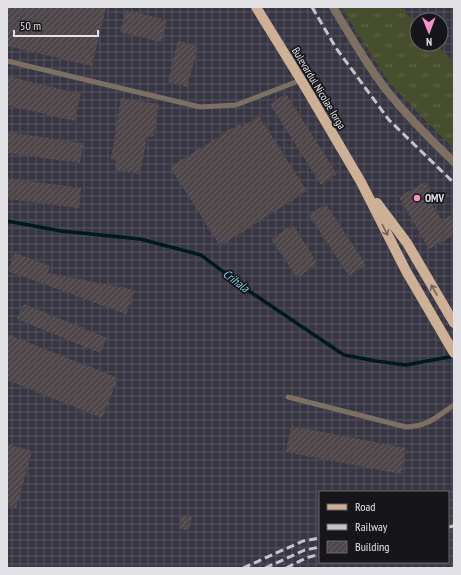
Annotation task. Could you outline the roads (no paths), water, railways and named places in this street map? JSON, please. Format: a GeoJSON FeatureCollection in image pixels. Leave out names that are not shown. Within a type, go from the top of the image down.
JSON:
{"type":"FeatureCollection","features":[{"type":"Feature","properties":{"kind":"main road","name":"Bulevardul Nicolae Iorga"},"geometry":{"type":"LineString","coordinates":[[256,7],[361,182],[406,271],[454,353]]}},
{"type":"Feature","properties":{"kind":"main road","name":"Bulevardul Nicolae Iorga"},"geometry":{"type":"LineString","coordinates":[[361,182],[407,243],[454,324]]}},
{"type":"Feature","properties":{"kind":"street"},"geometry":{"type":"LineString","coordinates":[[333,7],[352,40],[388,92],[434,143],[454,162]]}},
{"type":"Feature","properties":{"kind":"lane"},"geometry":{"type":"LineString","coordinates":[[7,61],[200,107],[236,105],[301,80]]}},
{"type":"Feature","properties":{"kind":"lane"},"geometry":{"type":"LineString","coordinates":[[288,397],[406,427],[427,424],[454,405]]}},
{"type":"Feature","properties":{"kind":"waterway","name":"Crihala"},"geometry":{"type":"LineString","coordinates":[[7,221],[61,231],[140,239],[201,255],[249,291],[344,355],[406,365],[454,356]]}},
{"type":"Feature","properties":{"kind":"railway"},"geometry":{"type":"LineString","coordinates":[[312,7],[336,48],[389,120],[454,183]]}},
{"type":"Feature","properties":{"kind":"railway"},"geometry":{"type":"LineString","coordinates":[[449,527],[454,526]]}},
{"type":"Feature","properties":{"kind":"railway"},"geometry":{"type":"LineString","coordinates":[[243,568],[303,541],[319,538]]}},
{"type":"Feature","properties":{"kind":"railway"},"geometry":{"type":"LineString","coordinates":[[265,568],[305,550],[319,547]]}},
{"type":"Feature","properties":{"kind":"railway"},"geometry":{"type":"LineString","coordinates":[[286,568],[306,558],[319,554]]}},
{"type":"Feature","properties":{"kind":"place","name":"OMV"},"geometry":{"type":"Point","coordinates":[417,198]}}]}
